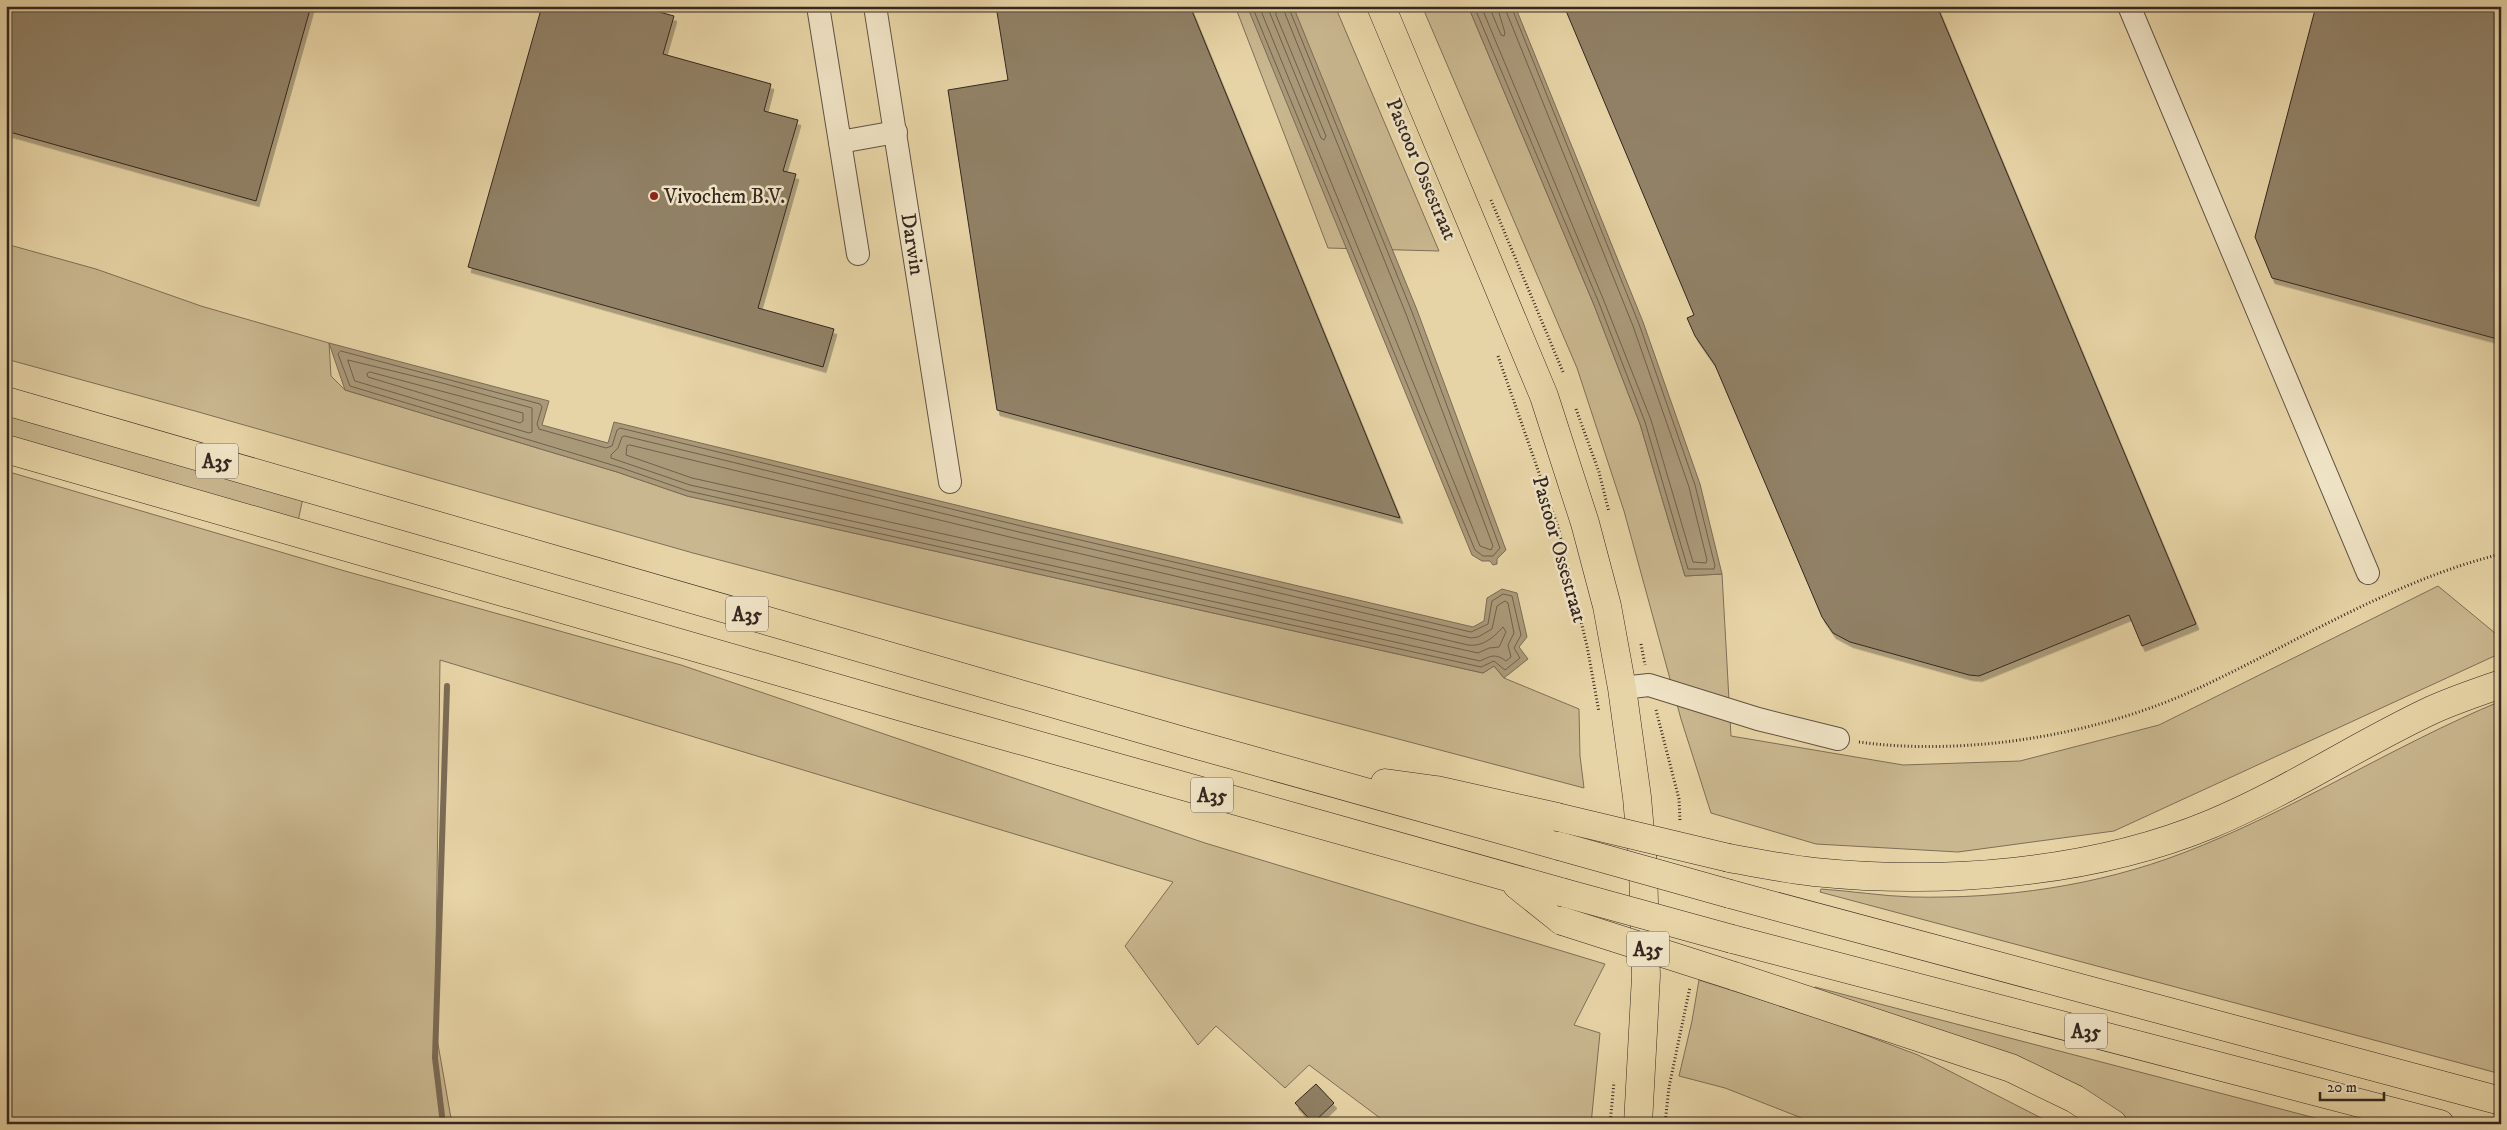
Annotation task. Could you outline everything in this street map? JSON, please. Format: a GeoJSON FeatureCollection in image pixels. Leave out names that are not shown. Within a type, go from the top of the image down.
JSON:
{"type":"FeatureCollection","features":[{"type":"Feature","properties":{"kind":"main road","name":"Pastoor Ossestraat"},"geometry":{"type":"LineString","coordinates":[[1381,6],[1544,396],[1585,524],[1607,606],[1622,688],[1637,797],[1646,922],[1646,976],[1638,1124]]}},
{"type":"Feature","properties":{"kind":"main road","name":"A35"},"geometry":{"type":"LineString","coordinates":[[6,400],[1558,846],[2501,1102]]}},
{"type":"Feature","properties":{"kind":"main road","name":"A35"},"geometry":{"type":"LineString","coordinates":[[6,449],[1508,878],[2440,1124]]}},
{"type":"Feature","properties":{"kind":"main road","name":"A35"},"geometry":{"type":"LineString","coordinates":[[1278,767],[1436,790],[1729,858],[1812,872],[1884,877],[1948,876],[2083,863],[2145,847],[2211,824],[2329,766],[2433,710],[2501,684]]}},
{"type":"Feature","properties":{"kind":"main road","name":"A35"},"geometry":{"type":"LineString","coordinates":[[1508,878],[1562,921],[2011,1068],[2075,1099],[2113,1124]]}},
{"type":"Feature","properties":{"kind":"street"},"geometry":{"type":"LineString","coordinates":[[818,6],[858,254]]}},
{"type":"Feature","properties":{"kind":"street","name":"Darwin"},"geometry":{"type":"LineString","coordinates":[[875,6],[950,482]]}},
{"type":"Feature","properties":{"kind":"street"},"geometry":{"type":"LineString","coordinates":[[2129,6],[2368,573]]}},
{"type":"Feature","properties":{"kind":"street"},"geometry":{"type":"LineString","coordinates":[[840,142],[896,132]]}},
{"type":"Feature","properties":{"kind":"street"},"geometry":{"type":"LineString","coordinates":[[1622,688],[1649,685],[1758,719],[1838,738]]}},
{"type":"Feature","properties":{"kind":"path","name":"Pastoor Ossestraat"},"geometry":{"type":"LineString","coordinates":[[1496,348],[1558,527],[1587,646],[1600,720]]}},
{"type":"Feature","properties":{"kind":"path"},"geometry":{"type":"LineString","coordinates":[[1838,738],[1873,744],[1933,746],[2008,742],[2076,731],[2140,712],[2200,688],[2424,578],[2501,554]]}},
{"type":"Feature","properties":{"kind":"path"},"geometry":{"type":"LineString","coordinates":[[1610,1124],[1614,1076]]}},
{"type":"Feature","properties":{"kind":"shaded area"},"geometry":{"type":"Polygon","coordinates":[[[1235,6],[1335,6],[1439,251],[1328,248],[1235,6]]]}},
{"type":"Feature","properties":{"kind":"shaded area"},"geometry":{"type":"Polygon","coordinates":[[[1422,6],[1468,6],[1594,305],[1640,424],[1685,576],[1722,574],[1731,736],[1903,765],[2020,761],[2159,725],[2438,586],[2501,638],[2501,653],[2114,831],[1958,852],[1816,844],[1711,813],[1681,719],[1624,511],[1577,368],[1422,6]]]}},
{"type":"Feature","properties":{"kind":"shaded area"},"geometry":{"type":"Polygon","coordinates":[[[6,244],[96,269],[201,306],[329,343],[331,376],[345,390],[617,472],[687,496],[1483,673],[1494,666],[1504,678],[1579,709],[1580,756],[1584,788],[693,553],[6,359],[6,244]]]}},
{"type":"Feature","properties":{"kind":"shaded area"},"geometry":{"type":"Polygon","coordinates":[[[6,404],[305,489],[298,521],[6,436],[6,404]]]}},
{"type":"Feature","properties":{"kind":"shaded area"},"geometry":{"type":"Polygon","coordinates":[[[6,471],[345,571],[681,665],[1205,843],[1605,964],[1574,1025],[1600,1033],[1591,1124],[1375,1124],[1380,1118],[1309,1065],[1285,1088],[1216,1026],[1198,1045],[1125,946],[1173,882],[440,660],[435,1027],[452,1124],[6,1124],[6,471]]]}},
{"type":"Feature","properties":{"kind":"shaded area"},"geometry":{"type":"Polygon","coordinates":[[[2501,701],[2501,1074],[1820,892],[1821,889],[1889,896],[1981,896],[2050,888],[2117,874],[2183,853],[2264,818],[2421,738],[2501,701]]]}},
{"type":"Feature","properties":{"kind":"shaded area"},"geometry":{"type":"Polygon","coordinates":[[[1699,980],[1822,1019],[1918,1055],[2053,1124],[1817,1124],[1725,1088],[1679,1076],[1692,1021],[1699,980]]]}},
{"type":"Feature","properties":{"kind":"shaded area"},"geometry":{"type":"Polygon","coordinates":[[[1815,987],[2338,1124],[2135,1124],[2077,1088],[1814,989],[1815,987]]]}},
{"type":"Feature","properties":{"kind":"water"},"geometry":{"type":"Polygon","coordinates":[[[1247,6],[1293,6],[1417,310],[1506,550],[1497,559],[1497,564],[1493,565],[1490,561],[1482,561],[1472,555],[1247,6]]]}},
{"type":"Feature","properties":{"kind":"water"},"geometry":{"type":"Polygon","coordinates":[[[1468,6],[1515,6],[1643,322],[1700,484],[1722,574],[1685,576],[1640,424],[1594,305],[1468,6]]]}},
{"type":"Feature","properties":{"kind":"water"},"geometry":{"type":"Polygon","coordinates":[[[329,343],[549,401],[542,425],[608,443],[614,422],[1022,521],[1473,627],[1484,621],[1487,598],[1502,589],[1517,593],[1527,637],[1519,647],[1528,659],[1504,678],[1494,666],[1483,673],[687,496],[617,472],[345,390],[329,343]]]}},
{"type":"Feature","properties":{"kind":"building"},"geometry":{"type":"Polygon","coordinates":[[[6,6],[311,6],[256,201],[6,131],[6,6]]]}},
{"type":"Feature","properties":{"kind":"building"},"geometry":{"type":"Polygon","coordinates":[[[542,6],[637,6],[674,16],[663,54],[771,84],[764,111],[798,120],[783,171],[796,174],[758,308],[834,329],[823,367],[468,267],[542,6]]]}},
{"type":"Feature","properties":{"kind":"building"},"geometry":{"type":"Polygon","coordinates":[[[996,6],[1190,6],[1400,518],[997,410],[948,90],[1008,80],[996,6]]]}},
{"type":"Feature","properties":{"kind":"building"},"geometry":{"type":"Polygon","coordinates":[[[1564,6],[1937,6],[2196,624],[2142,646],[2129,615],[1979,676],[1969,675],[1850,642],[1833,633],[1822,617],[1715,365],[1695,336],[1687,318],[1694,315],[1564,6]]]}},
{"type":"Feature","properties":{"kind":"building"},"geometry":{"type":"Polygon","coordinates":[[[2316,6],[2501,6],[2501,340],[2272,278],[2255,237],[2316,6]]]}},
{"type":"Feature","properties":{"kind":"building"},"geometry":{"type":"Polygon","coordinates":[[[1316,1084],[1334,1103],[1313,1123],[1295,1103],[1316,1084]]]}},
{"type":"Feature","properties":{"kind":"waterway"},"geometry":{"type":"LineString","coordinates":[[443,1124],[435,1058],[447,686]]}},
{"type":"Feature","properties":{"kind":"place","name":"Vivochem B.V."},"geometry":{"type":"Point","coordinates":[654,196]}}]}
